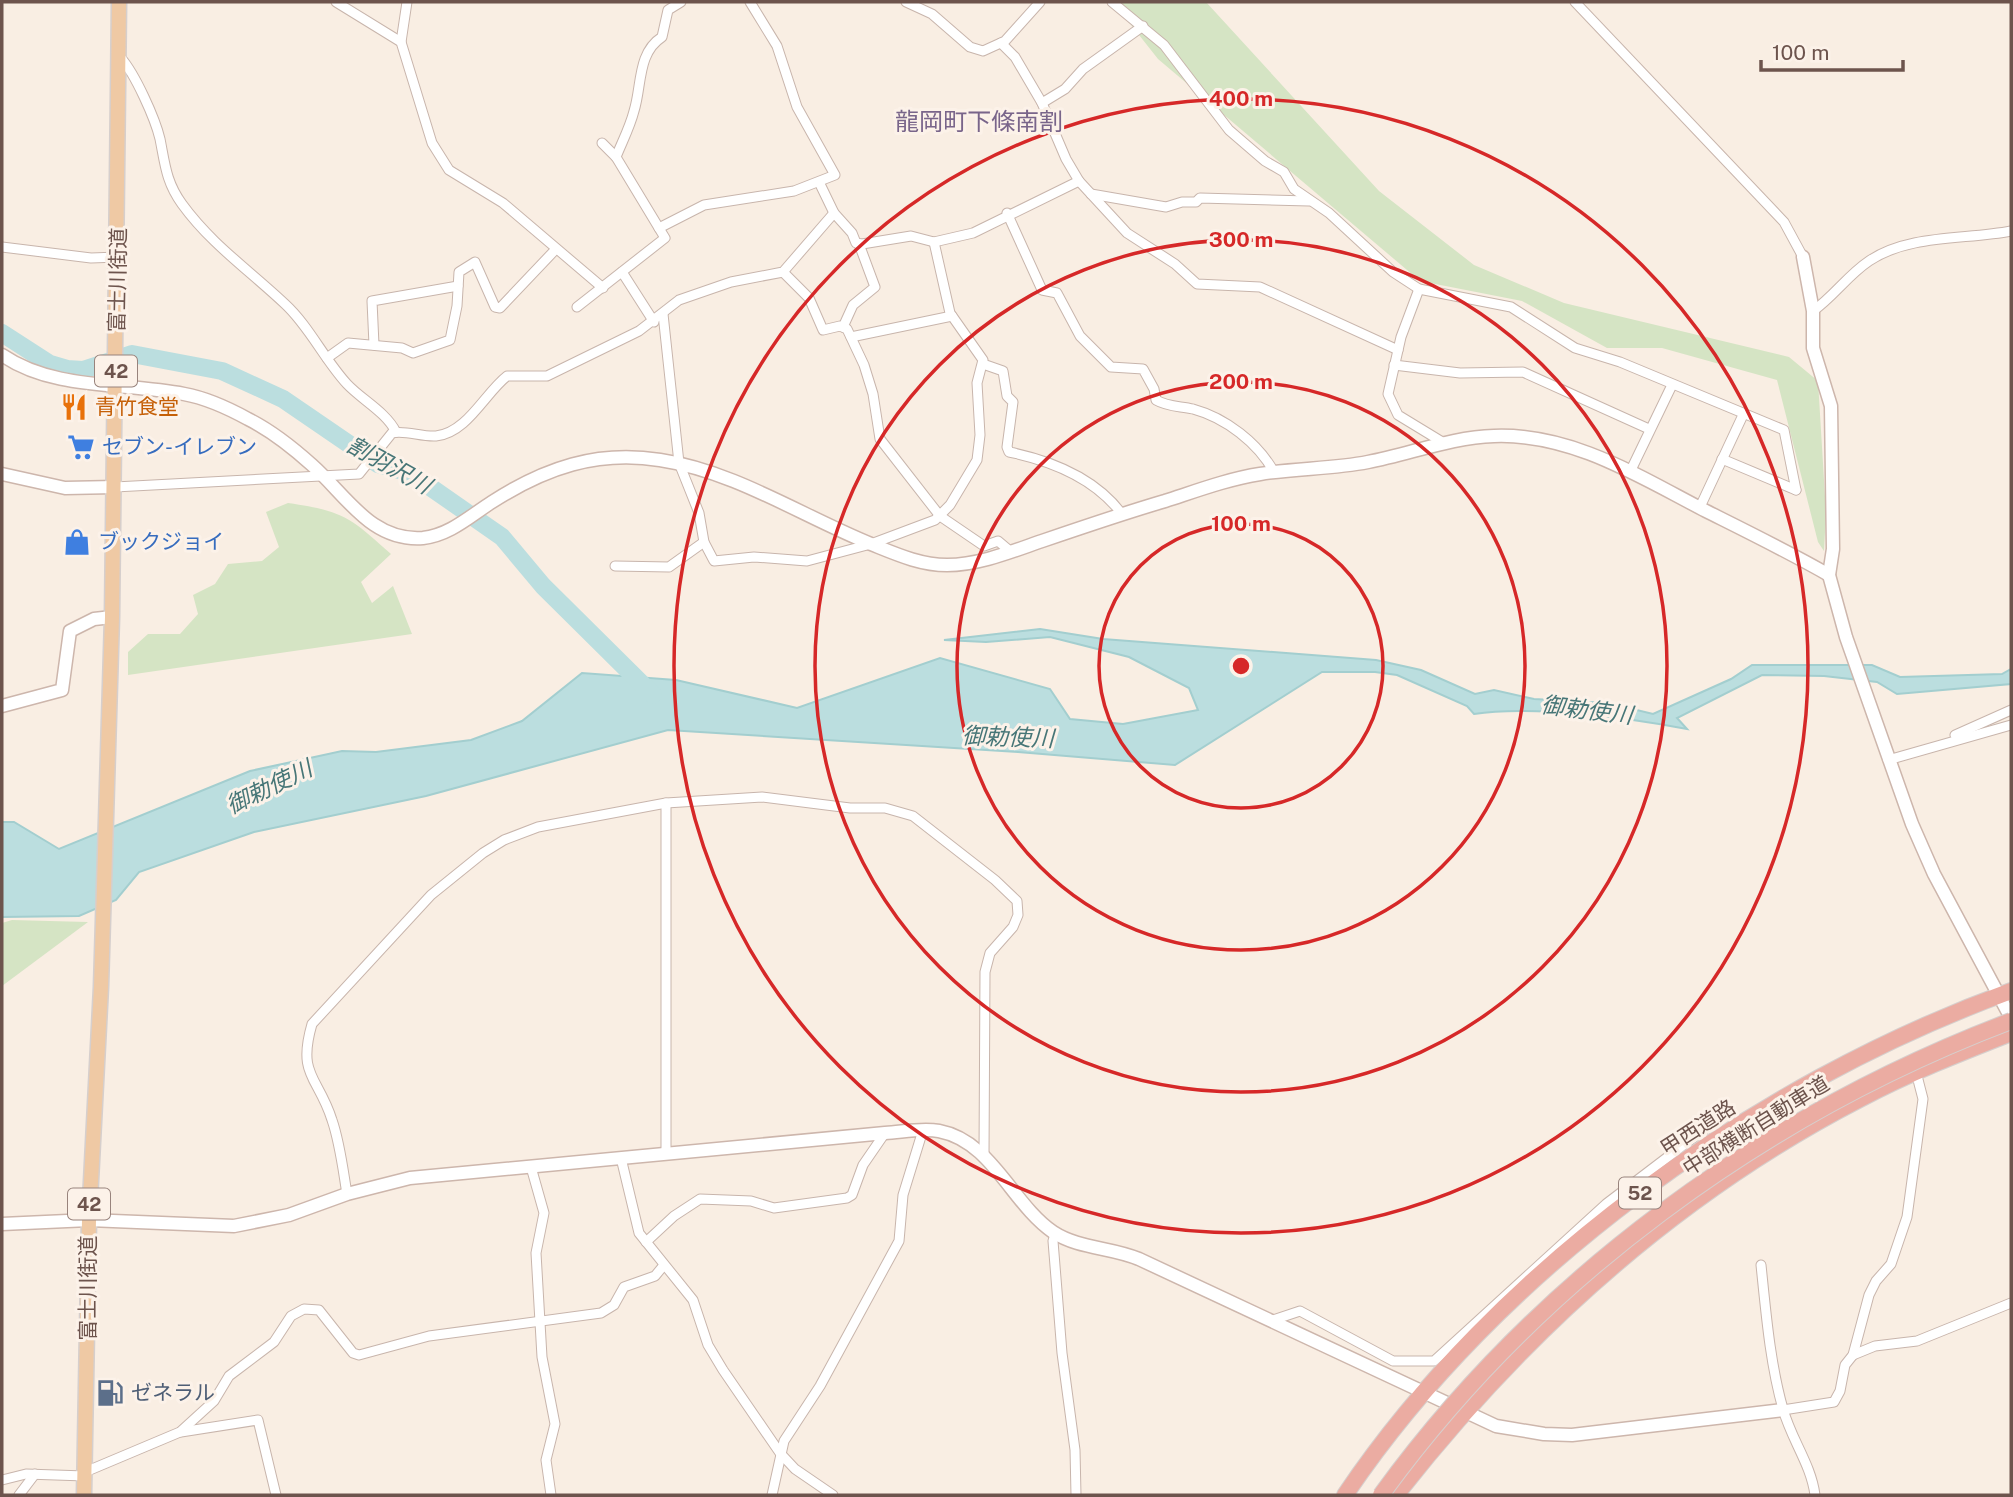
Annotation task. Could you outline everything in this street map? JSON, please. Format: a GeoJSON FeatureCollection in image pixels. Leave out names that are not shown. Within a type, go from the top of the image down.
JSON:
{"type":"FeatureCollection","features":[{"type":"Feature","properties":{"kind":"highway","name":"甲西道路"},"geometry":{"type":"LineString","coordinates":[[1345,1495],[1423,1391],[1542,1275],[1665,1175],[1832,1071],[1904,1035],[2005,993]]}},
{"type":"Feature","properties":{"kind":"highway","name":"中部横断自動車道"},"geometry":{"type":"LineString","coordinates":[[1381,1495],[1473,1384],[1516,1339],[1558,1298],[1653,1219],[1703,1182],[1821,1109],[1917,1059],[2011,1019]]}},
{"type":"Feature","properties":{"kind":"highway","name":"52"},"geometry":{"type":"LineString","coordinates":[[1396,1495],[1464,1411],[1568,1304],[1675,1215],[1805,1130],[1916,1072],[2011,1032]]}},
{"type":"Feature","properties":{"kind":"main road","name":"富士川街道"},"geometry":{"type":"LineString","coordinates":[[84,1495],[89,1220],[112,617],[121,58],[119,2]]}},
{"type":"Feature","properties":{"kind":"street"},"geometry":{"type":"LineString","coordinates":[[336,2],[401,42]]}},
{"type":"Feature","properties":{"kind":"street"},"geometry":{"type":"LineString","coordinates":[[407,2],[401,42],[439,157],[449,170],[503,203],[555,250],[603,288]]}},
{"type":"Feature","properties":{"kind":"street"},"geometry":{"type":"LineString","coordinates":[[615,157],[635,111],[643,64],[654,42],[662,37],[668,10],[681,2]]}},
{"type":"Feature","properties":{"kind":"street"},"geometry":{"type":"LineString","coordinates":[[659,228],[704,205],[794,191],[835,175],[797,107],[777,46],[750,2]]}},
{"type":"Feature","properties":{"kind":"street"},"geometry":{"type":"LineString","coordinates":[[906,2],[932,14],[976,51],[983,51],[1001,43],[1019,28],[1040,2]]}},
{"type":"Feature","properties":{"kind":"street"},"geometry":{"type":"LineString","coordinates":[[1112,2],[1164,45],[1229,130],[1265,161],[1284,172],[1294,189],[1329,214],[1381,263],[1419,289],[1511,307],[1575,348],[1620,362],[1784,430],[1796,490],[1723,459]]}},
{"type":"Feature","properties":{"kind":"street"},"geometry":{"type":"LineString","coordinates":[[1575,2],[1784,222],[1802,257],[1813,311],[1813,348],[1831,406],[1833,549],[1829,575],[1846,637],[1886,755],[1934,874],[2005,993],[2011,1019]]}},
{"type":"Feature","properties":{"kind":"street"},"geometry":{"type":"LineString","coordinates":[[1042,103],[1065,89],[1083,69],[1143,26]]}},
{"type":"Feature","properties":{"kind":"street"},"geometry":{"type":"LineString","coordinates":[[1001,43],[1015,57],[1042,103],[1066,159],[1079,181],[1127,233],[1174,264],[1197,284],[1260,287],[1398,350]]}},
{"type":"Feature","properties":{"kind":"street"},"geometry":{"type":"LineString","coordinates":[[121,58],[130,67],[159,138],[168,183],[180,201],[206,236],[286,305],[346,383],[385,417],[396,432]]}},
{"type":"Feature","properties":{"kind":"street"},"geometry":{"type":"LineString","coordinates":[[577,307],[665,238],[615,157],[602,143]]}},
{"type":"Feature","properties":{"kind":"street"},"geometry":{"type":"LineString","coordinates":[[859,244],[911,236],[934,242],[973,233],[1079,181]]}},
{"type":"Feature","properties":{"kind":"street"},"geometry":{"type":"LineString","coordinates":[[819,182],[834,213],[859,244],[875,287],[853,305],[843,327]]}},
{"type":"Feature","properties":{"kind":"street"},"geometry":{"type":"LineString","coordinates":[[1091,194],[1166,207],[1182,202],[1196,202],[1200,198],[1309,201]]}},
{"type":"Feature","properties":{"kind":"street"},"geometry":{"type":"LineString","coordinates":[[2,474],[65,488],[359,474],[384,440],[396,432],[437,436],[457,428],[508,376],[547,376],[654,322],[679,300],[731,282],[783,272],[834,213]]}},
{"type":"Feature","properties":{"kind":"street"},"geometry":{"type":"LineString","coordinates":[[1007,214],[1042,290],[1057,293],[1080,336],[1111,367],[1143,369],[1154,389],[1156,400],[1167,406],[1194,409],[1240,432],[1274,472]]}},
{"type":"Feature","properties":{"kind":"street"},"geometry":{"type":"LineString","coordinates":[[1813,311],[1847,279],[1884,253],[1902,246],[2011,231]]}},
{"type":"Feature","properties":{"kind":"street"},"geometry":{"type":"LineString","coordinates":[[934,242],[943,289],[952,316],[983,364],[1003,371],[1007,396],[1013,402],[1007,447],[1009,452],[1056,463],[1102,490],[1122,514]]}},
{"type":"Feature","properties":{"kind":"street"},"geometry":{"type":"LineString","coordinates":[[2,247],[91,258],[118,257]]}},
{"type":"Feature","properties":{"kind":"street"},"geometry":{"type":"LineString","coordinates":[[327,358],[348,343],[402,348],[413,353],[450,340],[459,272],[475,262],[495,307],[500,308],[555,250]]}},
{"type":"Feature","properties":{"kind":"street"},"geometry":{"type":"LineString","coordinates":[[622,272],[654,322]]}},
{"type":"Feature","properties":{"kind":"street"},"geometry":{"type":"LineString","coordinates":[[783,272],[809,298],[823,330],[843,327]]}},
{"type":"Feature","properties":{"kind":"street"},"geometry":{"type":"LineString","coordinates":[[374,345],[372,301],[458,286]]}},
{"type":"Feature","properties":{"kind":"street"},"geometry":{"type":"LineString","coordinates":[[1419,289],[1398,350],[1388,394],[1398,415],[1445,444]]}},
{"type":"Feature","properties":{"kind":"street"},"geometry":{"type":"LineString","coordinates":[[663,314],[680,463],[699,513],[704,542],[714,561],[754,557],[807,561],[871,544],[940,516],[950,505],[977,460],[980,435],[977,383],[983,364]]}},
{"type":"Feature","properties":{"kind":"street"},"geometry":{"type":"LineString","coordinates":[[851,337],[952,316]]}},
{"type":"Feature","properties":{"kind":"street"},"geometry":{"type":"LineString","coordinates":[[843,327],[851,337],[873,394],[880,439],[940,516],[975,541],[984,545],[998,541],[1010,552]]}},
{"type":"Feature","properties":{"kind":"street"},"geometry":{"type":"LineString","coordinates":[[2,355],[31,371],[116,387],[185,394],[229,409],[273,433],[325,477],[370,524],[391,536],[426,537],[457,526],[497,499],[565,465],[608,456],[680,463],[727,479],[830,528],[907,559],[947,565],[1010,552],[1223,483],[1274,472],[1368,462],[1494,436],[1526,438],[1591,453],[1829,575]]}},
{"type":"Feature","properties":{"kind":"street"},"geometry":{"type":"LineString","coordinates":[[1394,365],[1460,373],[1523,372],[1649,429]]}},
{"type":"Feature","properties":{"kind":"street"},"geometry":{"type":"LineString","coordinates":[[1630,472],[1672,385]]}},
{"type":"Feature","properties":{"kind":"street"},"geometry":{"type":"LineString","coordinates":[[1700,508],[1743,415]]}},
{"type":"Feature","properties":{"kind":"street"},"geometry":{"type":"LineString","coordinates":[[615,566],[670,567],[704,542]]}},
{"type":"Feature","properties":{"kind":"street"},"geometry":{"type":"LineString","coordinates":[[2,706],[62,691],[71,631],[94,619],[112,617]]}},
{"type":"Feature","properties":{"kind":"street"},"geometry":{"type":"LineString","coordinates":[[1947,741],[1961,731],[2011,710]]}},
{"type":"Feature","properties":{"kind":"street"},"geometry":{"type":"LineString","coordinates":[[1886,755],[2011,724]]}},
{"type":"Feature","properties":{"kind":"street"},"geometry":{"type":"LineString","coordinates":[[347,1194],[334,1124],[327,1105],[310,1078],[306,1063],[306,1050],[313,1024],[431,895],[483,853],[538,827],[666,803],[762,797],[900,812],[923,823],[995,880],[1017,901],[1018,915],[1013,927],[990,953],[985,972],[984,1156]]}},
{"type":"Feature","properties":{"kind":"street"},"geometry":{"type":"LineString","coordinates":[[666,803],[666,1153]]}},
{"type":"Feature","properties":{"kind":"street"},"geometry":{"type":"LineString","coordinates":[[1853,1355],[1869,1295],[1876,1281],[1891,1264],[1907,1217],[1923,1099],[1916,1072]]}},
{"type":"Feature","properties":{"kind":"street"},"geometry":{"type":"LineString","coordinates":[[1268,1322],[1300,1311],[1393,1361],[1434,1361],[1606,1204],[1719,1118]]}},
{"type":"Feature","properties":{"kind":"street"},"geometry":{"type":"LineString","coordinates":[[772,1495],[780,1453],[797,1419],[820,1386],[899,1241],[903,1195],[923,1130]]}},
{"type":"Feature","properties":{"kind":"street"},"geometry":{"type":"LineString","coordinates":[[2,1223],[89,1220],[234,1226],[289,1215],[347,1194],[410,1178],[923,1130],[952,1136],[984,1156],[1027,1208],[1055,1234],[1087,1246],[1123,1252],[1268,1322],[1496,1426],[1572,1435],[1834,1402],[1840,1391],[1845,1365],[1863,1348],[1917,1341],[2011,1303]]}},
{"type":"Feature","properties":{"kind":"street"},"geometry":{"type":"LineString","coordinates":[[646,1242],[674,1216],[700,1199],[751,1201],[774,1208],[847,1198],[852,1195],[863,1165],[886,1133]]}},
{"type":"Feature","properties":{"kind":"street"},"geometry":{"type":"LineString","coordinates":[[621,1158],[637,1224],[646,1242],[693,1300],[708,1345],[780,1453],[795,1469],[833,1495]]}},
{"type":"Feature","properties":{"kind":"street"},"geometry":{"type":"LineString","coordinates":[[531,1167],[544,1213],[536,1253],[542,1357],[555,1424],[546,1461],[551,1495]]}},
{"type":"Feature","properties":{"kind":"street"},"geometry":{"type":"LineString","coordinates":[[1055,1234],[1053,1241],[1062,1353],[1075,1450],[1076,1495]]}},
{"type":"Feature","properties":{"kind":"street"},"geometry":{"type":"LineString","coordinates":[[180,1432],[214,1401],[229,1376],[274,1342],[291,1316],[304,1309],[318,1310],[354,1353],[359,1355],[429,1336],[540,1323],[607,1311],[624,1287],[655,1276],[664,1265]]}},
{"type":"Feature","properties":{"kind":"street"},"geometry":{"type":"LineString","coordinates":[[1761,1265],[1769,1335],[1783,1410],[1810,1471],[1815,1495]]}},
{"type":"Feature","properties":{"kind":"street"},"geometry":{"type":"LineString","coordinates":[[2,1480],[35,1474],[85,1474],[180,1432],[258,1420],[276,1495]]}},
{"type":"Feature","properties":{"kind":"street"},"geometry":{"type":"LineString","coordinates":[[19,1495],[35,1474]]}},
{"type":"Feature","properties":{"kind":"green space"},"geometry":{"type":"Polygon","coordinates":[[[1113,2],[1206,2],[1379,191],[1474,265],[1564,303],[1789,357],[1818,381],[1826,513],[1824,551],[1818,542],[1777,380],[1662,348],[1607,348],[1522,301],[1420,281],[1158,59],[1113,2]]]}},
{"type":"Feature","properties":{"kind":"green space"},"geometry":{"type":"Polygon","coordinates":[[[288,503],[322,509],[345,518],[391,554],[361,582],[372,603],[393,586],[412,634],[128,675],[128,652],[148,634],[180,634],[198,614],[193,595],[215,584],[228,564],[262,561],[279,547],[266,512],[288,503]]]}},
{"type":"Feature","properties":{"kind":"green space"},"geometry":{"type":"Polygon","coordinates":[[[12,920],[88,922],[2,986],[2,923],[12,920]]]}},
{"type":"Feature","properties":{"kind":"water","name":"御勅使川"},"geometry":{"type":"Polygon","coordinates":[[[1040,629],[1103,639],[1376,660],[1421,670],[1475,694],[1494,690],[1534,699],[1608,703],[1653,714],[1731,679],[1752,665],[1872,665],[1900,677],[2002,674],[2011,669],[2011,684],[1897,694],[1877,682],[1824,676],[1762,675],[1677,718],[1687,729],[1610,717],[1551,712],[1474,714],[1467,706],[1397,675],[1375,672],[1322,672],[1175,765],[1018,752],[668,730],[426,796],[254,832],[139,872],[116,900],[79,916],[2,917],[2,822],[14,822],[59,849],[250,771],[342,751],[376,752],[471,740],[522,721],[582,673],[676,680],[797,708],[940,658],[1050,689],[1070,719],[1123,724],[1198,710],[1189,688],[1129,657],[1050,637],[986,642],[944,640],[1040,629]]]}},
{"type":"Feature","properties":{"kind":"waterway","name":"割羽沢川"},"geometry":{"type":"LineString","coordinates":[[2,333],[50,364],[67,369],[83,370],[132,354],[222,371],[283,399],[378,464],[410,473],[502,537],[543,586],[653,695]]}},
{"type":"Feature","properties":{"kind":"place","name":"青竹食堂"},"geometry":{"type":"Point","coordinates":[74,407]}},
{"type":"Feature","properties":{"kind":"place","name":"セブン-イレブン"},"geometry":{"type":"Point","coordinates":[81,447]}},
{"type":"Feature","properties":{"kind":"place","name":"ブックジョイ"},"geometry":{"type":"Point","coordinates":[77,542]}},
{"type":"Feature","properties":{"kind":"place","name":"ゼネラル"},"geometry":{"type":"Point","coordinates":[110,1393]}},
{"type":"Feature","properties":{"kind":"district","name":"龍岡町下條南割"},"geometry":{"type":"Point","coordinates":[979,122]}}]}
